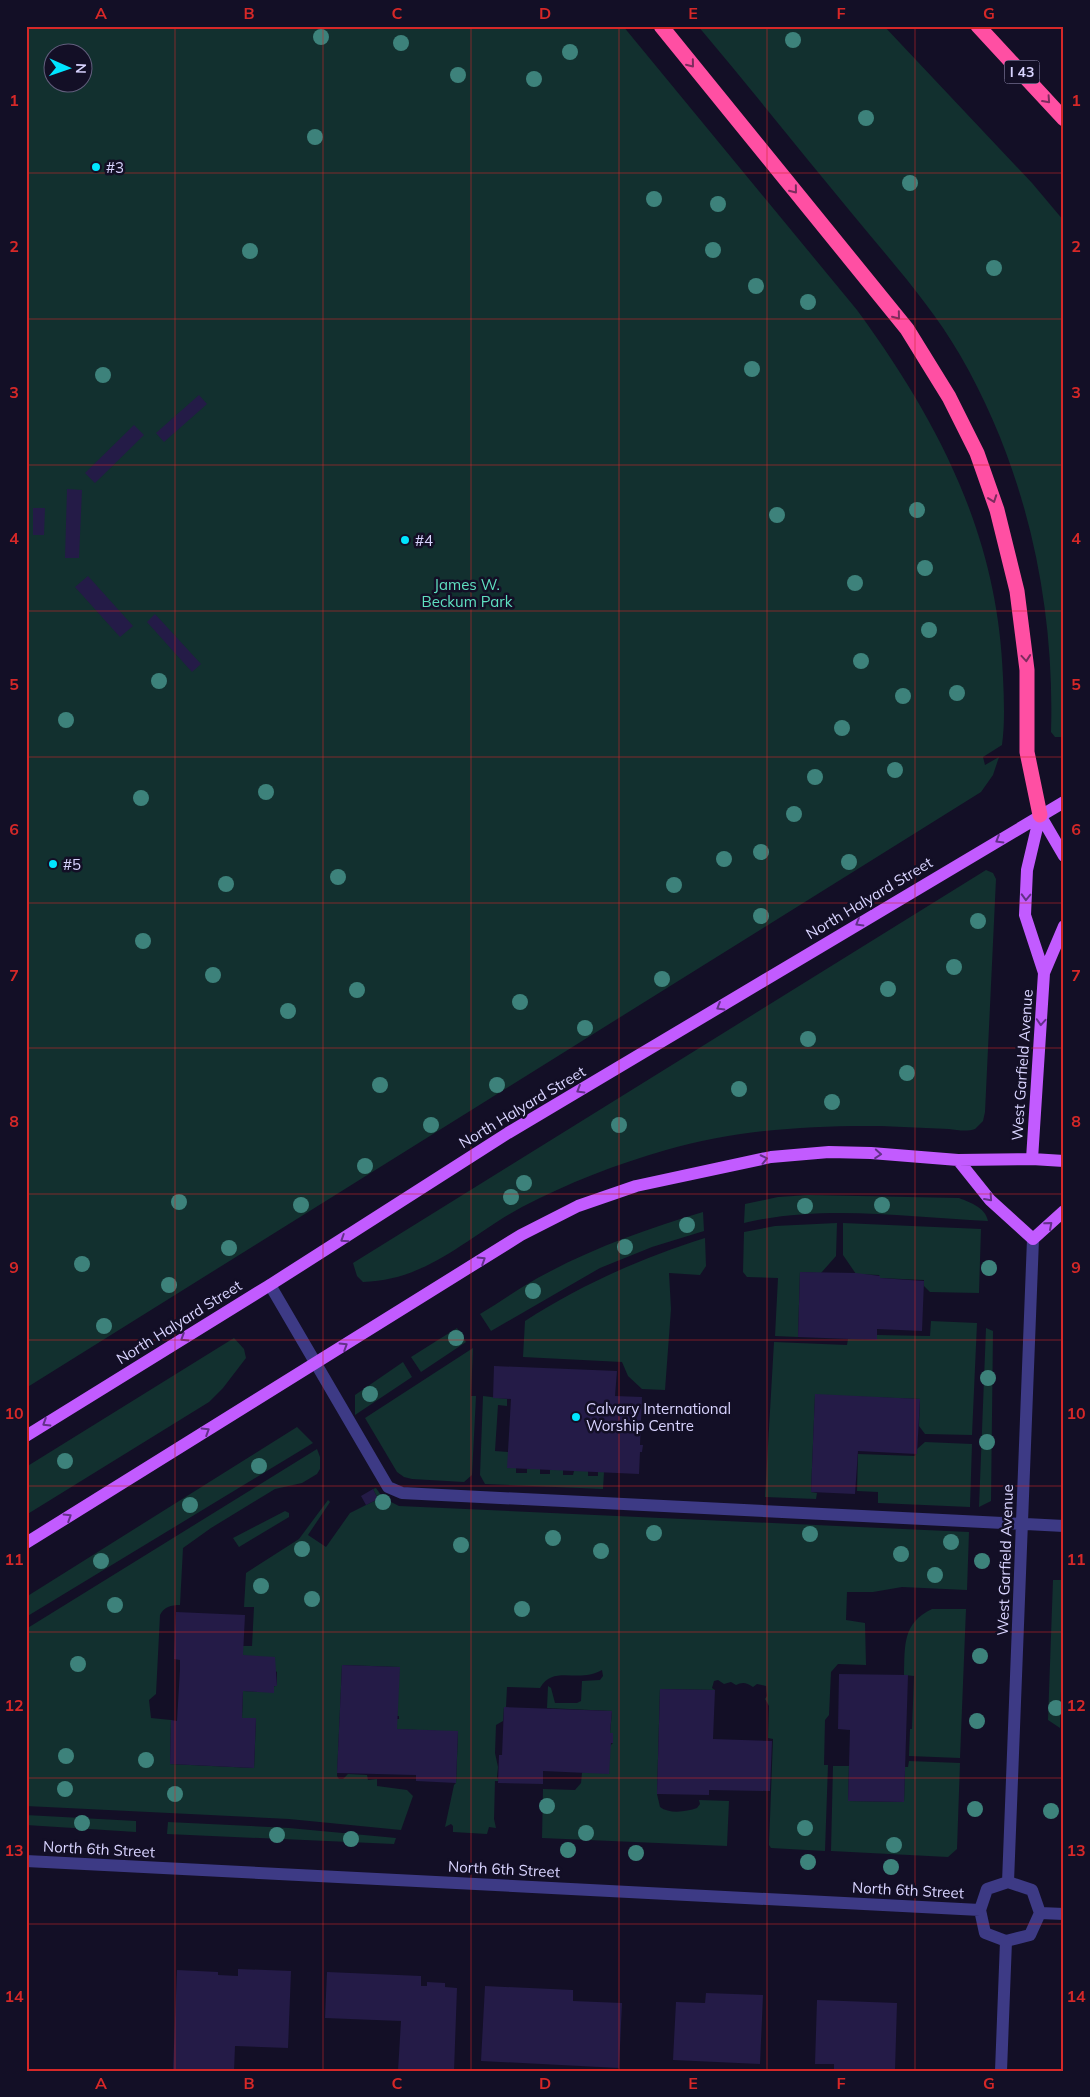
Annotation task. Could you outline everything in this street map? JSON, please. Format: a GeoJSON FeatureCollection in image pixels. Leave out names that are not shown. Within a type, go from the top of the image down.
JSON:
{"type":"FeatureCollection","features":[{"type":"Feature","properties":{"kind":"highway"},"geometry":{"type":"LineString","coordinates":[[661,26],[908,329],[950,397],[977,453],[997,510],[1017,591],[1027,670],[1027,752],[1040,815]]}},
{"type":"Feature","properties":{"kind":"highway","name":"I 43"},"geometry":{"type":"LineString","coordinates":[[978,26],[1064,119]]}},
{"type":"Feature","properties":{"kind":"main road","name":"North Halyard Street"},"geometry":{"type":"LineString","coordinates":[[26,1436],[270,1285],[508,1133],[1064,802]]}},
{"type":"Feature","properties":{"kind":"main road"},"geometry":{"type":"LineString","coordinates":[[1040,815],[1064,856]]}},
{"type":"Feature","properties":{"kind":"main road","name":"West Garfield Avenue"},"geometry":{"type":"LineString","coordinates":[[1040,815],[1027,870],[1026,915],[1044,973]]}},
{"type":"Feature","properties":{"kind":"main road","name":"West Garfield Avenue"},"geometry":{"type":"LineString","coordinates":[[1032,1159],[1044,973],[1064,926]]}},
{"type":"Feature","properties":{"kind":"main road"},"geometry":{"type":"LineString","coordinates":[[26,1543],[521,1235],[578,1206],[636,1186],[771,1157],[819,1153],[871,1153],[958,1160],[1032,1159],[1064,1161]]}},
{"type":"Feature","properties":{"kind":"main road"},"geometry":{"type":"LineString","coordinates":[[958,1160],[990,1200],[1033,1239],[1064,1211]]}},
{"type":"Feature","properties":{"kind":"street","name":"West Garfield Avenue"},"geometry":{"type":"LineString","coordinates":[[1008,1882],[1033,1239]]}},
{"type":"Feature","properties":{"kind":"street"},"geometry":{"type":"LineString","coordinates":[[270,1285],[388,1486],[402,1494],[1064,1526]]}},
{"type":"Feature","properties":{"kind":"street","name":"North 6th Street"},"geometry":{"type":"LineString","coordinates":[[26,1862],[980,1910]]}},
{"type":"Feature","properties":{"kind":"street"},"geometry":{"type":"LineString","coordinates":[[1008,1882],[1032,1890],[1040,1913],[1030,1935],[1006,1941],[984,1933],[980,1910],[987,1889],[1008,1882]]}},
{"type":"Feature","properties":{"kind":"street"},"geometry":{"type":"LineString","coordinates":[[1040,1913],[1064,1914]]}},
{"type":"Feature","properties":{"kind":"street"},"geometry":{"type":"LineString","coordinates":[[1001,2071],[1006,1941]]}},
{"type":"Feature","properties":{"kind":"green space","name":"James W. Beckum Park"},"geometry":{"type":"Polygon","coordinates":[[[26,26],[623,26],[857,310],[887,352],[938,438],[959,483],[976,528],[990,576],[999,625],[1004,694],[1002,745],[983,757],[985,765],[999,757],[993,775],[981,792],[26,1388],[26,26]]]}},
{"type":"Feature","properties":{"kind":"green space"},"geometry":{"type":"Polygon","coordinates":[[[698,26],[884,26],[1032,183],[1064,221],[1064,737],[1055,737],[1051,732],[1048,634],[1032,538],[1019,490],[1003,444],[983,399],[949,337],[923,301],[698,26]]]}},
{"type":"Feature","properties":{"kind":"green space"},"geometry":{"type":"Polygon","coordinates":[[[986,870],[993,873],[996,879],[985,1112],[983,1121],[975,1129],[881,1126],[800,1128],[745,1133],[692,1143],[629,1161],[557,1190],[502,1218],[447,1255],[408,1274],[363,1282],[357,1276],[353,1263],[986,870]]]}},
{"type":"Feature","properties":{"kind":"green space"},"geometry":{"type":"Polygon","coordinates":[[[809,1195],[959,1198],[981,1209],[988,1221],[866,1213],[835,1213],[774,1217],[744,1223],[745,1204],[778,1197],[809,1195]]]}},
{"type":"Feature","properties":{"kind":"green space"},"geometry":{"type":"Polygon","coordinates":[[[703,1212],[704,1231],[652,1247],[600,1268],[491,1331],[480,1314],[540,1277],[586,1254],[644,1231],[703,1212]]]}},
{"type":"Feature","properties":{"kind":"green space"},"geometry":{"type":"Polygon","coordinates":[[[837,1223],[836,1256],[821,1273],[800,1272],[798,1337],[775,1336],[778,1278],[747,1277],[743,1272],[744,1232],[775,1226],[837,1223]]]}},
{"type":"Feature","properties":{"kind":"green space"},"geometry":{"type":"Polygon","coordinates":[[[843,1223],[981,1229],[979,1293],[930,1292],[924,1286],[924,1280],[880,1278],[879,1275],[856,1274],[843,1255],[843,1223]]]}},
{"type":"Feature","properties":{"kind":"green space"},"geometry":{"type":"Polygon","coordinates":[[[705,1238],[706,1266],[700,1275],[669,1273],[671,1309],[665,1390],[642,1389],[628,1376],[622,1362],[523,1357],[525,1321],[590,1284],[634,1264],[705,1238]]]}},
{"type":"Feature","properties":{"kind":"green space"},"geometry":{"type":"Polygon","coordinates":[[[931,1321],[977,1323],[972,1435],[925,1434],[919,1426],[920,1399],[815,1395],[811,1492],[817,1493],[816,1499],[765,1497],[774,1342],[847,1345],[848,1339],[877,1340],[877,1335],[930,1336],[931,1321]]]}},
{"type":"Feature","properties":{"kind":"green space"},"geometry":{"type":"Polygon","coordinates":[[[457,1328],[466,1342],[421,1372],[411,1357],[457,1328]]]}},
{"type":"Feature","properties":{"kind":"green space"},"geometry":{"type":"Polygon","coordinates":[[[986,1328],[993,1331],[991,1501],[979,1507],[986,1328]]]}},
{"type":"Feature","properties":{"kind":"green space"},"geometry":{"type":"Polygon","coordinates":[[[234,1338],[244,1349],[246,1358],[223,1388],[209,1402],[26,1515],[26,1467],[234,1338]]]}},
{"type":"Feature","properties":{"kind":"green space"},"geometry":{"type":"Polygon","coordinates":[[[473,1348],[471,1396],[476,1396],[472,1475],[464,1482],[404,1477],[397,1472],[365,1418],[473,1348]]]}},
{"type":"Feature","properties":{"kind":"green space"},"geometry":{"type":"Polygon","coordinates":[[[403,1362],[412,1377],[355,1415],[355,1395],[403,1362]]]}},
{"type":"Feature","properties":{"kind":"green space"},"geometry":{"type":"Polygon","coordinates":[[[483,1396],[507,1399],[507,1406],[498,1405],[495,1451],[508,1452],[516,1468],[516,1473],[527,1473],[527,1469],[540,1469],[540,1474],[550,1474],[550,1470],[563,1470],[563,1475],[573,1475],[574,1471],[588,1471],[588,1476],[598,1476],[598,1472],[604,1472],[603,1489],[485,1484],[480,1475],[483,1396]]]}},
{"type":"Feature","properties":{"kind":"green space"},"geometry":{"type":"Polygon","coordinates":[[[297,1427],[313,1443],[26,1617],[26,1597],[297,1427]]]}},
{"type":"Feature","properties":{"kind":"green space"},"geometry":{"type":"Polygon","coordinates":[[[925,1442],[972,1444],[970,1507],[878,1503],[878,1492],[857,1491],[858,1454],[915,1456],[917,1449],[925,1442]]]}},
{"type":"Feature","properties":{"kind":"green space"},"geometry":{"type":"Polygon","coordinates":[[[317,1449],[320,1457],[320,1469],[317,1474],[302,1483],[275,1489],[211,1528],[183,1548],[180,1605],[168,1607],[160,1615],[156,1694],[149,1700],[151,1718],[171,1720],[170,1764],[254,1768],[256,1718],[242,1718],[243,1691],[264,1692],[277,1685],[277,1672],[243,1655],[243,1646],[252,1646],[254,1607],[244,1607],[246,1573],[299,1539],[328,1500],[330,1502],[308,1535],[326,1547],[350,1513],[378,1499],[373,1489],[376,1488],[383,1498],[399,1506],[969,1532],[967,1590],[902,1587],[873,1592],[847,1592],[846,1620],[865,1623],[866,1665],[838,1664],[831,1672],[829,1715],[825,1720],[824,1765],[828,1765],[825,1851],[771,1848],[769,1845],[773,1739],[768,1738],[769,1706],[765,1699],[767,1696],[766,1686],[757,1684],[753,1687],[746,1683],[736,1685],[731,1682],[724,1684],[718,1680],[714,1681],[712,1688],[715,1690],[660,1689],[657,1794],[660,1807],[668,1811],[688,1811],[697,1808],[700,1804],[699,1800],[729,1801],[727,1846],[542,1838],[543,1789],[575,1790],[581,1783],[582,1773],[613,1743],[613,1733],[610,1733],[612,1711],[547,1708],[548,1686],[551,1688],[555,1703],[577,1703],[581,1701],[582,1681],[600,1680],[603,1676],[602,1670],[593,1674],[552,1677],[540,1688],[507,1687],[503,1721],[496,1725],[495,1753],[499,1781],[495,1781],[494,1819],[496,1828],[489,1827],[487,1834],[453,1832],[451,1824],[445,1827],[456,1783],[458,1732],[397,1729],[397,1719],[399,1719],[399,1716],[397,1716],[399,1667],[342,1665],[337,1776],[339,1779],[343,1779],[348,1774],[367,1775],[368,1780],[377,1779],[377,1786],[407,1790],[413,1796],[401,1830],[289,1819],[26,1806],[26,1629],[317,1449]]]}},
{"type":"Feature","properties":{"kind":"green space"},"geometry":{"type":"Polygon","coordinates":[[[285,1511],[289,1513],[289,1517],[239,1547],[233,1538],[285,1511]]]}},
{"type":"Feature","properties":{"kind":"green space"},"geometry":{"type":"Polygon","coordinates":[[[1053,1580],[1064,1580],[1060,1728],[1048,1720],[1053,1580]]]}},
{"type":"Feature","properties":{"kind":"green space"},"geometry":{"type":"Polygon","coordinates":[[[932,1609],[966,1609],[960,1758],[909,1756],[914,1676],[904,1675],[905,1645],[910,1628],[915,1621],[932,1609]]]}},
{"type":"Feature","properties":{"kind":"green space"},"geometry":{"type":"Polygon","coordinates":[[[909,1761],[960,1763],[957,1849],[948,1857],[831,1851],[833,1766],[849,1766],[848,1801],[904,1802],[905,1767],[908,1767],[909,1761]]]}},
{"type":"Feature","properties":{"kind":"green space"},"geometry":{"type":"Polygon","coordinates":[[[26,1815],[136,1821],[136,1832],[26,1825],[26,1815]]]}},
{"type":"Feature","properties":{"kind":"green space"},"geometry":{"type":"Polygon","coordinates":[[[168,1822],[289,1828],[396,1838],[394,1844],[167,1834],[168,1822]]]}},
{"type":"Feature","properties":{"kind":"building"},"geometry":{"type":"Polygon","coordinates":[[[199,395],[207,404],[164,442],[156,433],[199,395]]]}},
{"type":"Feature","properties":{"kind":"building"},"geometry":{"type":"Polygon","coordinates":[[[134,425],[144,435],[95,483],[85,473],[134,425]]]}},
{"type":"Feature","properties":{"kind":"building"},"geometry":{"type":"Polygon","coordinates":[[[67,489],[82,490],[79,558],[65,558],[67,489]]]}},
{"type":"Feature","properties":{"kind":"building"},"geometry":{"type":"Polygon","coordinates":[[[33,508],[45,508],[44,535],[33,535],[33,508]]]}},
{"type":"Feature","properties":{"kind":"building"},"geometry":{"type":"Polygon","coordinates":[[[88,576],[133,626],[120,637],[75,587],[88,576]]]}},
{"type":"Feature","properties":{"kind":"building"},"geometry":{"type":"Polygon","coordinates":[[[155,614],[201,664],[192,672],[147,622],[155,614]]]}},
{"type":"Feature","properties":{"kind":"building"},"geometry":{"type":"Polygon","coordinates":[[[800,1272],[856,1273],[880,1276],[880,1278],[924,1281],[922,1331],[877,1329],[877,1340],[798,1337],[800,1272]]]}},
{"type":"Feature","properties":{"kind":"building","name":"Calvary International Worship Centre"},"geometry":{"type":"Polygon","coordinates":[[[494,1366],[617,1371],[615,1396],[642,1397],[640,1445],[643,1445],[642,1452],[640,1452],[639,1474],[507,1468],[511,1399],[493,1398],[494,1366]]]}},
{"type":"Feature","properties":{"kind":"building"},"geometry":{"type":"Polygon","coordinates":[[[815,1394],[920,1399],[917,1454],[858,1451],[855,1494],[811,1492],[815,1394]]]}},
{"type":"Feature","properties":{"kind":"building"},"geometry":{"type":"Polygon","coordinates":[[[373,1489],[378,1499],[366,1505],[361,1496],[373,1489]]]}},
{"type":"Feature","properties":{"kind":"building"},"geometry":{"type":"Polygon","coordinates":[[[176,1612],[245,1615],[243,1655],[275,1657],[277,1686],[274,1686],[274,1693],[243,1691],[242,1718],[256,1718],[254,1768],[170,1764],[171,1720],[177,1721],[180,1669],[180,1660],[174,1659],[176,1612]]]}},
{"type":"Feature","properties":{"kind":"building"},"geometry":{"type":"Polygon","coordinates":[[[342,1665],[400,1667],[397,1729],[458,1731],[456,1783],[416,1781],[416,1775],[337,1773],[342,1665]]]}},
{"type":"Feature","properties":{"kind":"building"},"geometry":{"type":"Polygon","coordinates":[[[839,1674],[908,1675],[904,1802],[848,1801],[850,1730],[838,1729],[839,1674]]]}},
{"type":"Feature","properties":{"kind":"building"},"geometry":{"type":"Polygon","coordinates":[[[660,1689],[715,1690],[713,1739],[772,1741],[770,1791],[709,1790],[709,1795],[657,1794],[660,1689]]]}},
{"type":"Feature","properties":{"kind":"building"},"geometry":{"type":"Polygon","coordinates":[[[504,1707],[612,1711],[610,1733],[613,1733],[613,1743],[611,1743],[609,1774],[543,1771],[543,1784],[498,1783],[499,1755],[502,1755],[504,1707]]]}},
{"type":"Feature","properties":{"kind":"building"},"geometry":{"type":"Polygon","coordinates":[[[238,1969],[291,1971],[288,2048],[235,2046],[234,2071],[173,2071],[177,1970],[218,1972],[218,1975],[238,1976],[238,1969]]]}},
{"type":"Feature","properties":{"kind":"building"},"geometry":{"type":"Polygon","coordinates":[[[327,1972],[421,1976],[421,1986],[427,1986],[427,1982],[445,1983],[445,1987],[457,1988],[454,2071],[398,2071],[401,2021],[325,2018],[327,1972]]]}},
{"type":"Feature","properties":{"kind":"building"},"geometry":{"type":"Polygon","coordinates":[[[485,1986],[573,1990],[573,2001],[622,2003],[619,2068],[481,2061],[485,1986]]]}},
{"type":"Feature","properties":{"kind":"building"},"geometry":{"type":"Polygon","coordinates":[[[706,1993],[763,1995],[760,2064],[673,2060],[676,2002],[705,2003],[706,1993]]]}},
{"type":"Feature","properties":{"kind":"building"},"geometry":{"type":"Polygon","coordinates":[[[817,2000],[897,2003],[895,2071],[834,2071],[834,2064],[815,2064],[817,2000]]]}},
{"type":"Feature","properties":{"kind":"place","name":"#3"},"geometry":{"type":"Point","coordinates":[96,167]}},
{"type":"Feature","properties":{"kind":"place","name":"#4"},"geometry":{"type":"Point","coordinates":[405,540]}},
{"type":"Feature","properties":{"kind":"place","name":"#5"},"geometry":{"type":"Point","coordinates":[53,864]}},
{"type":"Feature","properties":{"kind":"place","name":"Calvary International Worship Centre"},"geometry":{"type":"Point","coordinates":[576,1417]}}]}
